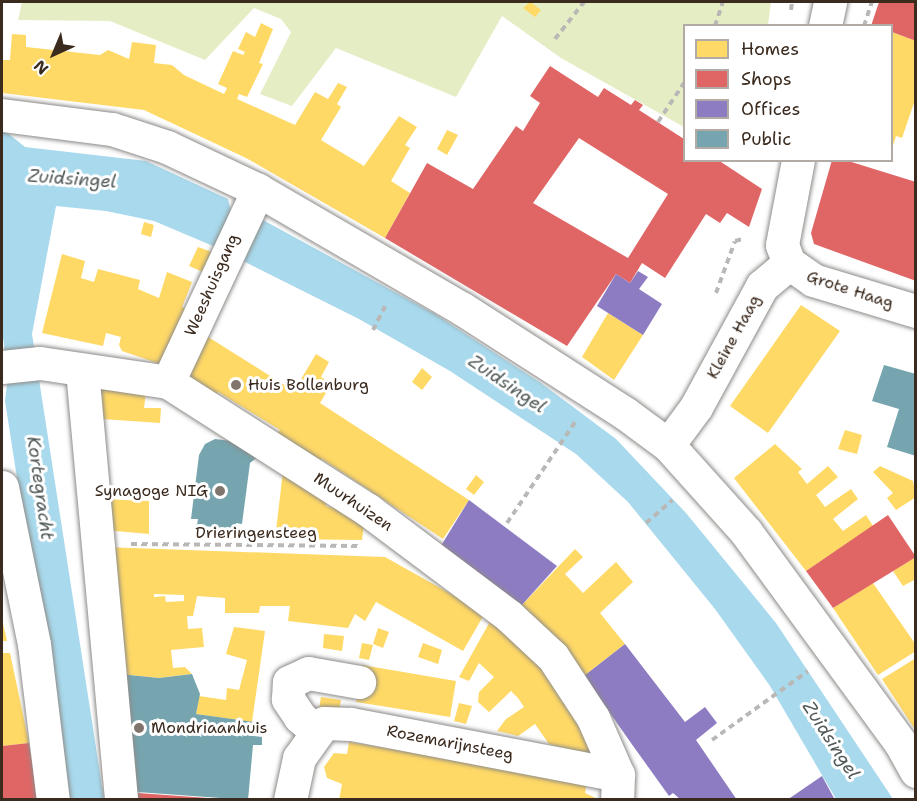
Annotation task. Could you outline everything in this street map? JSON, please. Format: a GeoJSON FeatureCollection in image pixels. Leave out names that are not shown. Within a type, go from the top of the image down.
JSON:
{"type":"FeatureCollection","features":[{"type":"Feature","properties":{"kind":"street"},"geometry":{"type":"LineString","coordinates":[[825,24],[830,2]]}},
{"type":"Feature","properties":{"kind":"street"},"geometry":{"type":"LineString","coordinates":[[2,115],[112,129],[166,147],[251,204],[470,314],[594,391],[668,445],[746,532],[881,717],[915,771]]}},
{"type":"Feature","properties":{"kind":"street"},"geometry":{"type":"LineString","coordinates":[[789,262],[782,245],[798,162]]}},
{"type":"Feature","properties":{"kind":"street","name":"Weeshuisgang"},"geometry":{"type":"LineString","coordinates":[[168,382],[224,255],[251,204]]}},
{"type":"Feature","properties":{"kind":"street","name":"Grote Haag"},"geometry":{"type":"LineString","coordinates":[[789,262],[813,280],[915,311]]}},
{"type":"Feature","properties":{"kind":"street","name":"Kleine Haag"},"geometry":{"type":"LineString","coordinates":[[668,445],[696,407],[762,286],[789,262]]}},
{"type":"Feature","properties":{"kind":"street","name":"Muurhuizen"},"geometry":{"type":"LineString","coordinates":[[4,366],[40,363],[168,382],[368,510],[509,616],[552,657],[593,718],[617,787]]}},
{"type":"Feature","properties":{"kind":"street"},"geometry":{"type":"LineString","coordinates":[[82,370],[121,800]]}},
{"type":"Feature","properties":{"kind":"street"},"geometry":{"type":"LineString","coordinates":[[2,487],[34,644],[53,800]]}},
{"type":"Feature","properties":{"kind":"street"},"geometry":{"type":"LineString","coordinates":[[290,800],[308,745],[300,717],[288,699],[289,682],[308,673],[359,682]]}},
{"type":"Feature","properties":{"kind":"street","name":"Rozemarijnsteeg"},"geometry":{"type":"LineString","coordinates":[[308,745],[324,723],[351,724],[617,787]]}},
{"type":"Feature","properties":{"kind":"path"},"geometry":{"type":"LineString","coordinates":[[555,39],[584,2]]}},
{"type":"Feature","properties":{"kind":"path"},"geometry":{"type":"LineString","coordinates":[[716,24],[723,2]]}},
{"type":"Feature","properties":{"kind":"path"},"geometry":{"type":"LineString","coordinates":[[865,24],[872,2]]}},
{"type":"Feature","properties":{"kind":"path"},"geometry":{"type":"LineString","coordinates":[[658,122],[683,84]]}},
{"type":"Feature","properties":{"kind":"path"},"geometry":{"type":"LineString","coordinates":[[713,303],[735,241],[743,239]]}},
{"type":"Feature","properties":{"kind":"path"},"geometry":{"type":"LineString","coordinates":[[373,330],[388,298]]}},
{"type":"Feature","properties":{"kind":"path"},"geometry":{"type":"LineString","coordinates":[[507,524],[577,419]]}},
{"type":"Feature","properties":{"kind":"path"},"geometry":{"type":"LineString","coordinates":[[646,524],[675,498]]}},
{"type":"Feature","properties":{"kind":"path","name":"Drieringensteeg"},"geometry":{"type":"LineString","coordinates":[[96,544],[416,546]]}},
{"type":"Feature","properties":{"kind":"path"},"geometry":{"type":"LineString","coordinates":[[712,740],[812,669]]}},
{"type":"Feature","properties":{"kind":"green space"},"geometry":{"type":"Polygon","coordinates":[[[22,2],[771,2],[768,24],[683,24],[683,126],[561,58],[502,16],[456,97],[336,48],[292,106],[260,94],[291,32],[281,19],[254,8],[205,60],[110,21],[18,20],[22,2]]]}},
{"type":"Feature","properties":{"kind":"water"},"geometry":{"type":"Polygon","coordinates":[[[2,114],[4,130],[25,147],[146,161],[228,199],[232,216],[251,224],[263,220],[435,314],[541,383],[616,439],[686,513],[776,623],[893,799],[836,799],[770,686],[715,609],[628,502],[576,454],[450,371],[359,319],[213,246],[154,221],[106,211],[56,206],[32,334],[104,799],[67,799],[5,401],[8,377],[2,329],[2,114]]]}},
{"type":"Feature","properties":{"kind":"building: Homes"},"geometry":{"type":"Polygon","coordinates":[[[530,2],[541,10],[535,17],[523,8],[530,2]]]}},
{"type":"Feature","properties":{"kind":"building: Homes"},"geometry":{"type":"Polygon","coordinates":[[[261,23],[273,29],[259,63],[263,64],[247,97],[239,94],[237,99],[295,125],[315,92],[328,99],[338,83],[347,87],[337,104],[341,107],[321,140],[364,166],[399,116],[417,127],[405,145],[410,148],[391,181],[410,193],[385,238],[246,158],[144,110],[2,93],[2,60],[10,60],[12,34],[26,35],[26,47],[100,55],[108,50],[129,59],[132,42],[156,45],[154,63],[172,65],[184,75],[224,94],[227,88],[218,84],[233,51],[243,55],[245,52],[238,49],[246,32],[255,37],[261,23]]]}},
{"type":"Feature","properties":{"kind":"building: Homes"},"geometry":{"type":"Polygon","coordinates":[[[893,32],[916,41],[916,97],[902,138],[896,136],[893,146],[893,32]]]}},
{"type":"Feature","properties":{"kind":"building: Homes"},"geometry":{"type":"Polygon","coordinates":[[[447,130],[458,135],[447,155],[437,149],[447,130]]]}},
{"type":"Feature","properties":{"kind":"building: Homes"},"geometry":{"type":"Polygon","coordinates":[[[144,222],[154,225],[151,237],[141,234],[144,222]]]}},
{"type":"Feature","properties":{"kind":"building: Homes"},"geometry":{"type":"Polygon","coordinates":[[[198,247],[212,252],[203,272],[189,266],[198,247]]]}},
{"type":"Feature","properties":{"kind":"building: Homes"},"geometry":{"type":"Polygon","coordinates":[[[62,254],[85,261],[81,278],[94,282],[98,269],[140,280],[138,289],[159,298],[167,272],[192,282],[182,307],[188,309],[163,365],[122,351],[119,345],[121,337],[106,333],[103,346],[42,333],[62,254]]]}},
{"type":"Feature","properties":{"kind":"building: Homes"},"geometry":{"type":"Polygon","coordinates":[[[801,305],[840,331],[768,433],[730,406],[801,305]]]}},
{"type":"Feature","properties":{"kind":"building: Homes"},"geometry":{"type":"Polygon","coordinates":[[[608,313],[643,335],[614,380],[582,357],[608,313]]]}},
{"type":"Feature","properties":{"kind":"building: Homes"},"geometry":{"type":"Polygon","coordinates":[[[205,335],[294,391],[316,354],[329,362],[321,377],[332,383],[320,403],[469,500],[443,539],[322,459],[318,466],[273,439],[280,430],[218,392],[213,401],[179,379],[205,335]]]}},
{"type":"Feature","properties":{"kind":"building: Homes"},"geometry":{"type":"Polygon","coordinates":[[[422,368],[432,377],[422,390],[412,382],[422,368]]]}},
{"type":"Feature","properties":{"kind":"building: Homes"},"geometry":{"type":"Polygon","coordinates":[[[89,386],[146,392],[144,408],[161,408],[160,423],[102,419],[89,386]]]}},
{"type":"Feature","properties":{"kind":"building: Homes"},"geometry":{"type":"Polygon","coordinates":[[[845,430],[862,435],[857,454],[838,449],[845,430]]]}},
{"type":"Feature","properties":{"kind":"building: Homes"},"geometry":{"type":"Polygon","coordinates":[[[775,444],[802,469],[798,472],[807,484],[828,466],[838,477],[816,495],[825,507],[851,489],[858,499],[833,519],[843,531],[866,515],[873,526],[806,571],[734,478],[775,444]]]}},
{"type":"Feature","properties":{"kind":"building: Homes"},"geometry":{"type":"Polygon","coordinates":[[[880,466],[913,481],[916,497],[896,510],[887,498],[893,493],[873,472],[880,466]]]}},
{"type":"Feature","properties":{"kind":"building: Homes"},"geometry":{"type":"Polygon","coordinates":[[[283,471],[329,495],[326,506],[365,517],[362,540],[275,539],[283,471]]]}},
{"type":"Feature","properties":{"kind":"building: Homes"},"geometry":{"type":"Polygon","coordinates":[[[476,475],[484,482],[474,495],[466,489],[476,475]]]}},
{"type":"Feature","properties":{"kind":"building: Homes"},"geometry":{"type":"Polygon","coordinates":[[[101,499],[149,501],[149,534],[104,530],[101,499]]]}},
{"type":"Feature","properties":{"kind":"building: Homes"},"geometry":{"type":"Polygon","coordinates":[[[105,547],[385,557],[485,613],[463,651],[376,602],[365,621],[355,614],[348,628],[288,621],[290,606],[260,606],[259,613],[225,613],[225,598],[197,596],[193,616],[187,616],[188,629],[202,628],[204,647],[171,650],[173,668],[185,667],[192,674],[159,678],[119,674],[105,547]],[[154,594],[154,597],[165,596],[166,602],[184,601],[184,595],[154,594]]]}},
{"type":"Feature","properties":{"kind":"building: Homes"},"geometry":{"type":"Polygon","coordinates":[[[575,549],[583,557],[565,574],[583,593],[616,562],[633,582],[600,613],[625,644],[584,676],[521,606],[575,549]]]}},
{"type":"Feature","properties":{"kind":"building: Homes"},"geometry":{"type":"Polygon","coordinates":[[[916,557],[916,579],[903,586],[893,571],[916,557]]]}},
{"type":"Feature","properties":{"kind":"building: Homes"},"geometry":{"type":"Polygon","coordinates":[[[873,583],[916,645],[916,651],[878,675],[833,608],[873,583]]]}},
{"type":"Feature","properties":{"kind":"building: Homes"},"geometry":{"type":"Polygon","coordinates":[[[492,618],[563,689],[592,755],[549,744],[535,724],[518,736],[497,731],[506,719],[524,707],[518,698],[511,691],[489,712],[478,702],[479,692],[494,677],[479,663],[469,681],[459,677],[492,618]]]}},
{"type":"Feature","properties":{"kind":"building: Homes"},"geometry":{"type":"Polygon","coordinates":[[[2,619],[7,641],[2,641],[2,619]]]}},
{"type":"Feature","properties":{"kind":"building: Homes"},"geometry":{"type":"Polygon","coordinates":[[[234,627],[265,631],[252,722],[196,714],[199,696],[226,700],[227,688],[239,690],[247,660],[226,654],[234,627]]]}},
{"type":"Feature","properties":{"kind":"building: Homes"},"geometry":{"type":"Polygon","coordinates":[[[378,628],[389,632],[383,648],[373,644],[378,628]]]}},
{"type":"Feature","properties":{"kind":"building: Homes"},"geometry":{"type":"Polygon","coordinates":[[[324,634],[344,636],[342,651],[323,648],[324,634]]]}},
{"type":"Feature","properties":{"kind":"building: Homes"},"geometry":{"type":"Polygon","coordinates":[[[362,643],[373,645],[369,660],[359,658],[362,643]]]}},
{"type":"Feature","properties":{"kind":"building: Homes"},"geometry":{"type":"Polygon","coordinates":[[[423,643],[442,650],[438,664],[418,657],[423,643]]]}},
{"type":"Feature","properties":{"kind":"building: Homes"},"geometry":{"type":"Polygon","coordinates":[[[2,653],[10,653],[29,743],[2,746],[2,653]]]}},
{"type":"Feature","properties":{"kind":"building: Homes"},"geometry":{"type":"Polygon","coordinates":[[[916,658],[916,731],[882,679],[916,658]]]}},
{"type":"Feature","properties":{"kind":"building: Homes"},"geometry":{"type":"Polygon","coordinates":[[[362,665],[456,681],[450,717],[356,702],[362,665]]]}},
{"type":"Feature","properties":{"kind":"building: Homes"},"geometry":{"type":"Polygon","coordinates":[[[321,697],[341,700],[339,712],[319,709],[321,697]]]}},
{"type":"Feature","properties":{"kind":"building: Homes"},"geometry":{"type":"Polygon","coordinates":[[[459,703],[472,706],[466,724],[454,721],[459,703]]]}},
{"type":"Feature","properties":{"kind":"building: Homes"},"geometry":{"type":"Polygon","coordinates":[[[349,742],[587,781],[585,793],[600,800],[339,800],[342,784],[327,778],[324,767],[334,753],[347,754],[349,742]]]}},
{"type":"Feature","properties":{"kind":"building: Shops"},"geometry":{"type":"Polygon","coordinates":[[[879,2],[916,2],[916,41],[893,32],[893,24],[872,24],[879,2]]]}},
{"type":"Feature","properties":{"kind":"building: Shops"},"geometry":{"type":"Polygon","coordinates":[[[550,66],[598,97],[604,88],[631,105],[635,100],[643,105],[639,110],[683,138],[683,162],[721,162],[762,189],[749,227],[727,213],[720,223],[706,214],[665,278],[642,263],[630,283],[616,274],[567,346],[385,238],[427,163],[473,189],[516,126],[523,131],[540,103],[530,96],[550,66]],[[579,138],[533,203],[628,258],[668,194],[579,138]]]}},
{"type":"Feature","properties":{"kind":"building: Shops"},"geometry":{"type":"Polygon","coordinates":[[[831,162],[851,162],[916,182],[916,281],[814,244],[811,233],[831,162]]]}},
{"type":"Feature","properties":{"kind":"building: Shops"},"geometry":{"type":"Polygon","coordinates":[[[888,515],[916,557],[833,608],[806,571],[888,515]]]}},
{"type":"Feature","properties":{"kind":"building: Shops"},"geometry":{"type":"Polygon","coordinates":[[[29,743],[38,800],[2,800],[2,746],[29,743]]]}},
{"type":"Feature","properties":{"kind":"building: Shops"},"geometry":{"type":"Polygon","coordinates":[[[138,793],[208,798],[208,800],[138,800],[138,793]]]}},
{"type":"Feature","properties":{"kind":"building: Offices"},"geometry":{"type":"Polygon","coordinates":[[[638,271],[648,277],[639,289],[662,304],[643,335],[597,306],[616,274],[630,283],[638,271]]]}},
{"type":"Feature","properties":{"kind":"building: Offices"},"geometry":{"type":"Polygon","coordinates":[[[469,500],[557,566],[521,606],[439,549],[469,500]]]}},
{"type":"Feature","properties":{"kind":"building: Offices"},"geometry":{"type":"Polygon","coordinates":[[[625,644],[685,722],[705,707],[717,723],[696,740],[737,800],[681,800],[673,793],[669,796],[584,676],[625,644]]]}},
{"type":"Feature","properties":{"kind":"building: Offices"},"geometry":{"type":"Polygon","coordinates":[[[822,776],[835,800],[787,800],[822,776]]]}},
{"type":"Feature","properties":{"kind":"building: Public"},"geometry":{"type":"Polygon","coordinates":[[[884,365],[916,374],[916,456],[887,447],[899,409],[872,401],[884,365]]]}},
{"type":"Feature","properties":{"kind":"building: Public","name":"Synagoge NIG"},"geometry":{"type":"Polygon","coordinates":[[[215,439],[240,442],[259,456],[250,463],[242,524],[236,523],[235,530],[197,525],[198,519],[191,519],[199,455],[205,444],[215,439]]]}},
{"type":"Feature","properties":{"kind":"building: Public","name":"Mondriaanhuis"},"geometry":{"type":"Polygon","coordinates":[[[119,674],[159,678],[192,674],[200,694],[196,714],[254,722],[253,736],[262,737],[262,745],[253,745],[248,800],[137,792],[119,674]]]}},
{"type":"Feature","properties":{"kind":"place","name":"Huis Bollenburg"},"geometry":{"type":"Point","coordinates":[236,385]}},
{"type":"Feature","properties":{"kind":"place","name":"Synagoge NIG"},"geometry":{"type":"Point","coordinates":[220,491]}},
{"type":"Feature","properties":{"kind":"place","name":"Mondriaanhuis"},"geometry":{"type":"Point","coordinates":[139,728]}},
{"type":"Feature","properties":{"kind":"water label","name":"Zuidsingel"},"geometry":{"type":"Point","coordinates":[72,179]}},
{"type":"Feature","properties":{"kind":"water label","name":"Zuidsingel"},"geometry":{"type":"Point","coordinates":[507,384]}},
{"type":"Feature","properties":{"kind":"water label","name":"Kortegracht"},"geometry":{"type":"Point","coordinates":[40,488]}},
{"type":"Feature","properties":{"kind":"water label","name":"Zuidsingel"},"geometry":{"type":"Point","coordinates":[831,740]}}]}
